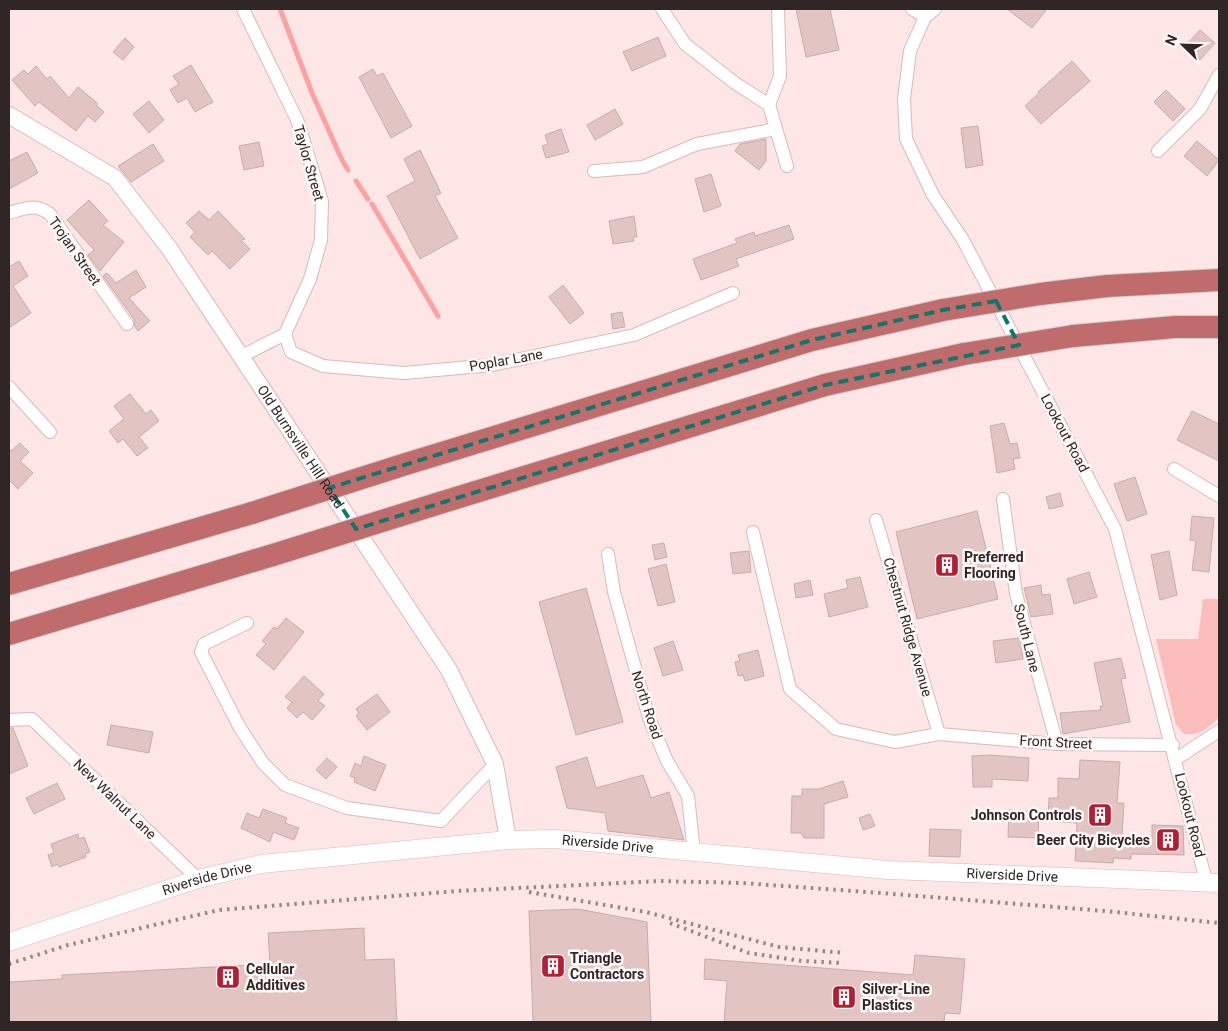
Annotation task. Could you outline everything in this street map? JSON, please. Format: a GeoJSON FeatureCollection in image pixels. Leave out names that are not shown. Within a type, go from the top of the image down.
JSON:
{"type":"FeatureCollection","features":[{"type":"Feature","properties":{"kind":"highway"},"geometry":{"type":"LineString","coordinates":[[9,584],[252,513],[812,340],[943,310],[1040,294],[1107,286],[1219,280]]}},
{"type":"Feature","properties":{"kind":"highway"},"geometry":{"type":"LineString","coordinates":[[9,634],[825,385],[964,354],[1073,336],[1175,327],[1219,326]]}},
{"type":"Feature","properties":{"kind":"main road","name":"Riverside Drive"},"geometry":{"type":"LineString","coordinates":[[9,942],[198,879],[238,868],[282,861],[508,840],[556,839],[888,870],[1213,882]]}},
{"type":"Feature","properties":{"kind":"street","name":"Taylor Street"},"geometry":{"type":"LineString","coordinates":[[243,9],[298,122],[322,201],[321,240],[310,279],[285,334]]}},
{"type":"Feature","properties":{"kind":"street"},"geometry":{"type":"LineString","coordinates":[[662,9],[685,44],[734,84],[769,105]]}},
{"type":"Feature","properties":{"kind":"street"},"geometry":{"type":"LineString","coordinates":[[778,9],[780,76],[769,105],[787,166]]}},
{"type":"Feature","properties":{"kind":"street"},"geometry":{"type":"LineString","coordinates":[[912,9],[925,17]]}},
{"type":"Feature","properties":{"kind":"street","name":"Lookout Road"},"geometry":{"type":"LineString","coordinates":[[935,9],[925,17],[910,51],[904,100],[906,139],[933,195],[963,240],[1115,529],[1176,759],[1213,882]]}},
{"type":"Feature","properties":{"kind":"street"},"geometry":{"type":"LineString","coordinates":[[1158,151],[1200,109],[1219,75]]}},
{"type":"Feature","properties":{"kind":"street","name":"Old Burnsville Hill Road"},"geometry":{"type":"LineString","coordinates":[[9,115],[115,178],[169,248],[449,670],[496,764],[508,840]]}},
{"type":"Feature","properties":{"kind":"street"},"geometry":{"type":"LineString","coordinates":[[594,170],[643,167],[697,144],[776,129]]}},
{"type":"Feature","properties":{"kind":"street","name":"Trojan Street"},"geometry":{"type":"LineString","coordinates":[[9,213],[33,206],[41,208],[50,214],[127,324]]}},
{"type":"Feature","properties":{"kind":"street","name":"Poplar Lane"},"geometry":{"type":"LineString","coordinates":[[285,334],[291,352],[323,366],[404,373],[492,365],[634,335],[733,293]]}},
{"type":"Feature","properties":{"kind":"street"},"geometry":{"type":"LineString","coordinates":[[242,356],[285,334]]}},
{"type":"Feature","properties":{"kind":"street"},"geometry":{"type":"LineString","coordinates":[[9,387],[50,432]]}},
{"type":"Feature","properties":{"kind":"street"},"geometry":{"type":"LineString","coordinates":[[1174,469],[1219,496]]}},
{"type":"Feature","properties":{"kind":"street","name":"South Lane"},"geometry":{"type":"LineString","coordinates":[[1002,499],[1016,594],[1057,744]]}},
{"type":"Feature","properties":{"kind":"street","name":"Chestnut Ridge Avenue"},"geometry":{"type":"LineString","coordinates":[[876,520],[939,734]]}},
{"type":"Feature","properties":{"kind":"street"},"geometry":{"type":"LineString","coordinates":[[753,532],[790,689],[836,729],[895,742],[939,734]]}},
{"type":"Feature","properties":{"kind":"street","name":"North Road"},"geometry":{"type":"LineString","coordinates":[[608,554],[614,592],[649,718],[666,760],[688,796],[694,853]]}},
{"type":"Feature","properties":{"kind":"street"},"geometry":{"type":"LineString","coordinates":[[247,623],[204,644],[202,652],[240,728],[263,763],[284,786],[347,808],[441,821],[496,764]]}},
{"type":"Feature","properties":{"kind":"street","name":"New Walnut Lane"},"geometry":{"type":"LineString","coordinates":[[9,720],[32,719],[198,879]]}},
{"type":"Feature","properties":{"kind":"street"},"geometry":{"type":"LineString","coordinates":[[1176,759],[1219,731]]}},
{"type":"Feature","properties":{"kind":"street","name":"Front Street"},"geometry":{"type":"LineString","coordinates":[[939,734],[1057,744],[1173,745]]}},
{"type":"Feature","properties":{"kind":"highlighted area"},"geometry":{"type":"Polygon","coordinates":[[[996,301],[1019,345],[825,385],[356,529],[329,488],[812,340],[943,310],[996,301]]]}},
{"type":"Feature","properties":{"kind":"shaded area"},"geometry":{"type":"Polygon","coordinates":[[[1203,599],[1219,599],[1219,718],[1199,732],[1184,734],[1176,725],[1156,639],[1198,639],[1203,599]]]}},
{"type":"Feature","properties":{"kind":"building"},"geometry":{"type":"Polygon","coordinates":[[[796,9],[830,9],[839,50],[806,57],[796,9]]]}},
{"type":"Feature","properties":{"kind":"building"},"geometry":{"type":"Polygon","coordinates":[[[1007,9],[1047,9],[1032,28],[1007,9]]]}},
{"type":"Feature","properties":{"kind":"building"},"geometry":{"type":"Polygon","coordinates":[[[1200,30],[1215,43],[1200,60],[1185,46],[1200,30]]]}},
{"type":"Feature","properties":{"kind":"building"},"geometry":{"type":"Polygon","coordinates":[[[658,37],[666,56],[632,71],[623,52],[658,37]]]}},
{"type":"Feature","properties":{"kind":"building"},"geometry":{"type":"Polygon","coordinates":[[[125,38],[134,47],[123,60],[113,52],[125,38]]]}},
{"type":"Feature","properties":{"kind":"building"},"geometry":{"type":"Polygon","coordinates":[[[1072,61],[1090,81],[1041,124],[1025,106],[1072,61]]]}},
{"type":"Feature","properties":{"kind":"building"},"geometry":{"type":"Polygon","coordinates":[[[191,65],[213,102],[195,112],[187,98],[178,103],[170,90],[179,84],[173,76],[191,65]]]}},
{"type":"Feature","properties":{"kind":"building"},"geometry":{"type":"Polygon","coordinates":[[[36,66],[47,79],[50,76],[69,98],[78,87],[97,103],[96,105],[104,112],[95,122],[88,116],[76,131],[39,102],[35,106],[12,80],[24,70],[28,74],[36,66]]]}},
{"type":"Feature","properties":{"kind":"building"},"geometry":{"type":"Polygon","coordinates":[[[373,69],[377,76],[383,73],[412,126],[391,138],[359,77],[373,69]]]}},
{"type":"Feature","properties":{"kind":"building"},"geometry":{"type":"Polygon","coordinates":[[[1166,90],[1185,109],[1173,121],[1154,102],[1166,90]]]}},
{"type":"Feature","properties":{"kind":"building"},"geometry":{"type":"Polygon","coordinates":[[[149,101],[164,120],[149,133],[133,114],[149,101]]]}},
{"type":"Feature","properties":{"kind":"building"},"geometry":{"type":"Polygon","coordinates":[[[615,109],[623,124],[595,140],[587,125],[615,109]]]}},
{"type":"Feature","properties":{"kind":"building"},"geometry":{"type":"Polygon","coordinates":[[[978,126],[983,165],[966,168],[961,128],[978,126]]]}},
{"type":"Feature","properties":{"kind":"building"},"geometry":{"type":"Polygon","coordinates":[[[561,129],[569,152],[546,158],[542,146],[548,144],[545,135],[561,129]]]}},
{"type":"Feature","properties":{"kind":"building"},"geometry":{"type":"Polygon","coordinates":[[[766,139],[766,161],[759,170],[735,151],[740,144],[766,139]]]}},
{"type":"Feature","properties":{"kind":"building"},"geometry":{"type":"Polygon","coordinates":[[[1197,141],[1219,160],[1207,176],[1184,156],[1197,141]]]}},
{"type":"Feature","properties":{"kind":"building"},"geometry":{"type":"Polygon","coordinates":[[[259,142],[264,166],[244,170],[239,146],[259,142]]]}},
{"type":"Feature","properties":{"kind":"building"},"geometry":{"type":"Polygon","coordinates":[[[153,144],[164,161],[131,182],[118,166],[153,144]]]}},
{"type":"Feature","properties":{"kind":"building"},"geometry":{"type":"Polygon","coordinates":[[[420,150],[441,193],[435,196],[458,238],[420,259],[387,196],[415,181],[404,159],[420,150]]]}},
{"type":"Feature","properties":{"kind":"building"},"geometry":{"type":"Polygon","coordinates":[[[27,152],[38,173],[9,189],[9,161],[27,152]]]}},
{"type":"Feature","properties":{"kind":"building"},"geometry":{"type":"Polygon","coordinates":[[[711,174],[721,206],[704,212],[695,179],[711,174]]]}},
{"type":"Feature","properties":{"kind":"building"},"geometry":{"type":"Polygon","coordinates":[[[89,200],[108,221],[103,225],[124,242],[100,271],[88,255],[94,250],[67,220],[89,200]]]}},
{"type":"Feature","properties":{"kind":"building"},"geometry":{"type":"Polygon","coordinates":[[[199,211],[209,220],[218,211],[245,239],[241,240],[250,249],[230,269],[212,251],[208,255],[190,237],[195,232],[186,223],[199,211]]]}},
{"type":"Feature","properties":{"kind":"building"},"geometry":{"type":"Polygon","coordinates":[[[634,216],[637,237],[633,237],[634,241],[613,244],[609,221],[634,216]]]}},
{"type":"Feature","properties":{"kind":"building"},"geometry":{"type":"Polygon","coordinates":[[[789,225],[794,239],[736,259],[739,266],[701,280],[693,259],[737,243],[735,239],[754,232],[755,236],[789,225]]]}},
{"type":"Feature","properties":{"kind":"building"},"geometry":{"type":"Polygon","coordinates":[[[19,261],[28,276],[13,286],[31,313],[9,328],[9,267],[19,261]]]}},
{"type":"Feature","properties":{"kind":"building"},"geometry":{"type":"Polygon","coordinates":[[[136,270],[146,287],[129,298],[150,321],[138,331],[135,327],[134,319],[103,276],[107,273],[116,283],[136,270]]]}},
{"type":"Feature","properties":{"kind":"building"},"geometry":{"type":"Polygon","coordinates":[[[563,285],[584,313],[570,324],[549,297],[563,285]]]}},
{"type":"Feature","properties":{"kind":"building"},"geometry":{"type":"Polygon","coordinates":[[[622,312],[625,327],[613,329],[611,314],[622,312]]]}},
{"type":"Feature","properties":{"kind":"building"},"geometry":{"type":"Polygon","coordinates":[[[130,394],[146,414],[151,410],[159,421],[139,437],[148,448],[137,456],[123,439],[118,443],[109,431],[124,419],[114,406],[130,394]]]}},
{"type":"Feature","properties":{"kind":"building"},"geometry":{"type":"Polygon","coordinates":[[[1192,411],[1219,424],[1219,461],[1177,440],[1192,411]]]}},
{"type":"Feature","properties":{"kind":"building"},"geometry":{"type":"Polygon","coordinates":[[[1004,423],[1010,444],[1017,443],[1020,458],[1013,459],[1015,469],[997,473],[990,426],[1004,423]]]}},
{"type":"Feature","properties":{"kind":"building"},"geometry":{"type":"Polygon","coordinates":[[[20,443],[29,452],[20,461],[33,473],[18,489],[9,480],[9,449],[11,451],[20,443]]]}},
{"type":"Feature","properties":{"kind":"building"},"geometry":{"type":"Polygon","coordinates":[[[1135,477],[1147,514],[1127,521],[1114,484],[1135,477]]]}},
{"type":"Feature","properties":{"kind":"building"},"geometry":{"type":"Polygon","coordinates":[[[1060,493],[1063,506],[1049,509],[1046,497],[1060,493]]]}},
{"type":"Feature","properties":{"kind":"building","name":"Preferred Flooring"},"geometry":{"type":"Polygon","coordinates":[[[977,511],[998,599],[917,619],[896,532],[977,511]]]}},
{"type":"Feature","properties":{"kind":"building"},"geometry":{"type":"Polygon","coordinates":[[[1192,516],[1214,518],[1209,572],[1192,570],[1196,541],[1190,540],[1192,516]]]}},
{"type":"Feature","properties":{"kind":"building"},"geometry":{"type":"Polygon","coordinates":[[[664,543],[667,557],[655,560],[652,545],[664,543]]]}},
{"type":"Feature","properties":{"kind":"building"},"geometry":{"type":"Polygon","coordinates":[[[749,551],[751,572],[733,574],[730,553],[749,551]]]}},
{"type":"Feature","properties":{"kind":"building"},"geometry":{"type":"Polygon","coordinates":[[[1169,551],[1177,595],[1160,600],[1151,555],[1169,551]]]}},
{"type":"Feature","properties":{"kind":"building"},"geometry":{"type":"Polygon","coordinates":[[[666,564],[675,602],[658,606],[648,569],[666,564]]]}},
{"type":"Feature","properties":{"kind":"building"},"geometry":{"type":"Polygon","coordinates":[[[1089,572],[1097,597],[1074,604],[1067,579],[1089,572]]]}},
{"type":"Feature","properties":{"kind":"building"},"geometry":{"type":"Polygon","coordinates":[[[860,577],[868,607],[829,617],[824,594],[848,588],[846,580],[860,577]]]}},
{"type":"Feature","properties":{"kind":"building"},"geometry":{"type":"Polygon","coordinates":[[[810,580],[813,595],[796,598],[794,584],[810,580]]]}},
{"type":"Feature","properties":{"kind":"building"},"geometry":{"type":"Polygon","coordinates":[[[1041,585],[1042,595],[1050,594],[1053,614],[1031,617],[1024,588],[1041,585]]]}},
{"type":"Feature","properties":{"kind":"building"},"geometry":{"type":"Polygon","coordinates":[[[586,588],[623,722],[576,735],[539,602],[586,588]]]}},
{"type":"Feature","properties":{"kind":"building"},"geometry":{"type":"Polygon","coordinates":[[[286,618],[304,632],[274,670],[256,655],[266,644],[262,641],[274,627],[277,629],[286,618]]]}},
{"type":"Feature","properties":{"kind":"building"},"geometry":{"type":"Polygon","coordinates":[[[1020,638],[1023,659],[996,663],[993,641],[1020,638]]]}},
{"type":"Feature","properties":{"kind":"building"},"geometry":{"type":"Polygon","coordinates":[[[673,641],[683,670],[663,676],[654,648],[673,641]]]}},
{"type":"Feature","properties":{"kind":"building"},"geometry":{"type":"Polygon","coordinates":[[[758,650],[764,676],[745,681],[743,675],[738,676],[735,662],[740,661],[738,655],[758,650]]]}},
{"type":"Feature","properties":{"kind":"building"},"geometry":{"type":"Polygon","coordinates":[[[1121,658],[1126,678],[1121,679],[1130,722],[1063,734],[1060,713],[1101,710],[1100,706],[1103,706],[1094,663],[1121,658]]]}},
{"type":"Feature","properties":{"kind":"building"},"geometry":{"type":"Polygon","coordinates":[[[304,676],[324,694],[318,701],[325,706],[312,720],[303,712],[297,718],[287,708],[292,702],[285,697],[304,676]]]}},
{"type":"Feature","properties":{"kind":"building"},"geometry":{"type":"Polygon","coordinates":[[[377,694],[390,712],[367,730],[356,716],[359,713],[356,709],[377,694]]]}},
{"type":"Feature","properties":{"kind":"building"},"geometry":{"type":"Polygon","coordinates":[[[111,725],[153,732],[149,753],[107,745],[111,725]]]}},
{"type":"Feature","properties":{"kind":"building"},"geometry":{"type":"Polygon","coordinates":[[[9,728],[13,728],[28,766],[9,774],[9,728]]]}},
{"type":"Feature","properties":{"kind":"building"},"geometry":{"type":"Polygon","coordinates":[[[991,755],[1029,758],[1028,781],[992,779],[992,787],[973,787],[972,756],[991,755]]]}},
{"type":"Feature","properties":{"kind":"building"},"geometry":{"type":"Polygon","coordinates":[[[364,756],[386,765],[375,791],[354,782],[355,778],[350,776],[355,763],[361,766],[364,756]]]}},
{"type":"Feature","properties":{"kind":"building"},"geometry":{"type":"Polygon","coordinates":[[[587,757],[596,788],[643,775],[651,798],[669,792],[684,840],[608,831],[605,813],[567,808],[556,767],[587,757]]]}},
{"type":"Feature","properties":{"kind":"building"},"geometry":{"type":"Polygon","coordinates":[[[327,758],[337,767],[326,779],[316,770],[327,758]]]}},
{"type":"Feature","properties":{"kind":"building","name":"Johnson Controls"},"geometry":{"type":"Polygon","coordinates":[[[1080,760],[1120,762],[1117,803],[1124,803],[1122,836],[1152,838],[1152,825],[1183,826],[1184,855],[1131,854],[1131,859],[1114,858],[1113,863],[1075,861],[1077,823],[1048,821],[1049,798],[1058,798],[1058,778],[1079,779],[1080,760]]]}},
{"type":"Feature","properties":{"kind":"building"},"geometry":{"type":"Polygon","coordinates":[[[843,781],[848,797],[824,804],[824,838],[804,838],[801,833],[791,833],[792,796],[802,796],[802,789],[819,789],[843,781]]]}},
{"type":"Feature","properties":{"kind":"building"},"geometry":{"type":"Polygon","coordinates":[[[57,783],[65,799],[34,814],[26,798],[57,783]]]}},
{"type":"Feature","properties":{"kind":"building"},"geometry":{"type":"Polygon","coordinates":[[[263,809],[287,818],[285,823],[299,828],[294,840],[273,832],[270,842],[241,828],[247,813],[259,818],[263,809]]]}},
{"type":"Feature","properties":{"kind":"building"},"geometry":{"type":"Polygon","coordinates":[[[1009,810],[1039,812],[1038,838],[1008,837],[1009,810]]]}},
{"type":"Feature","properties":{"kind":"building"},"geometry":{"type":"Polygon","coordinates":[[[870,814],[875,826],[863,830],[859,818],[870,814]]]}},
{"type":"Feature","properties":{"kind":"building"},"geometry":{"type":"Polygon","coordinates":[[[930,829],[961,830],[960,857],[929,856],[930,829]]]}},
{"type":"Feature","properties":{"kind":"building"},"geometry":{"type":"Polygon","coordinates":[[[78,834],[79,839],[84,837],[90,852],[85,854],[86,857],[59,867],[58,864],[52,867],[48,855],[54,853],[51,844],[78,834]]]}},
{"type":"Feature","properties":{"kind":"building"},"geometry":{"type":"Polygon","coordinates":[[[578,909],[647,922],[651,1022],[533,1022],[529,911],[578,909]]]}},
{"type":"Feature","properties":{"kind":"building","name":"Cellular Additives"},"geometry":{"type":"Polygon","coordinates":[[[364,928],[365,960],[394,959],[397,1022],[9,1022],[9,982],[62,979],[62,975],[270,964],[268,933],[364,928]]]}},
{"type":"Feature","properties":{"kind":"building","name":"Silver-Line Plastics"},"geometry":{"type":"Polygon","coordinates":[[[915,955],[965,959],[960,1014],[945,1013],[944,1022],[724,1022],[727,981],[704,979],[705,959],[913,975],[915,955]]]}},
{"type":"Feature","properties":{"kind":"waterway"},"geometry":{"type":"LineString","coordinates":[[280,9],[312,93],[348,170]]}},
{"type":"Feature","properties":{"kind":"waterway"},"geometry":{"type":"LineString","coordinates":[[356,181],[368,199]]}},
{"type":"Feature","properties":{"kind":"waterway"},"geometry":{"type":"LineString","coordinates":[[372,204],[438,316]]}},
{"type":"Feature","properties":{"kind":"railway"},"geometry":{"type":"LineString","coordinates":[[9,964],[68,945],[219,910],[458,891],[660,881],[742,883],[881,893],[1105,911],[1219,923]]}},
{"type":"Feature","properties":{"kind":"railway"},"geometry":{"type":"LineString","coordinates":[[529,892],[646,912],[779,947],[845,953]]}},
{"type":"Feature","properties":{"kind":"railway"},"geometry":{"type":"LineString","coordinates":[[670,923],[749,953],[802,961],[844,963]]}},
{"type":"Feature","properties":{"kind":"place","name":"Preferred Flooring"},"geometry":{"type":"Point","coordinates":[947,565]}},
{"type":"Feature","properties":{"kind":"place","name":"Johnson Controls"},"geometry":{"type":"Point","coordinates":[1100,815]}},
{"type":"Feature","properties":{"kind":"place","name":"Beer City Bicycles"},"geometry":{"type":"Point","coordinates":[1168,840]}},
{"type":"Feature","properties":{"kind":"place","name":"Triangle Contractors"},"geometry":{"type":"Point","coordinates":[553,966]}},
{"type":"Feature","properties":{"kind":"place","name":"Cellular Additives"},"geometry":{"type":"Point","coordinates":[228,977]}},
{"type":"Feature","properties":{"kind":"place","name":"Silver-Line Plastics"},"geometry":{"type":"Point","coordinates":[844,997]}}]}
